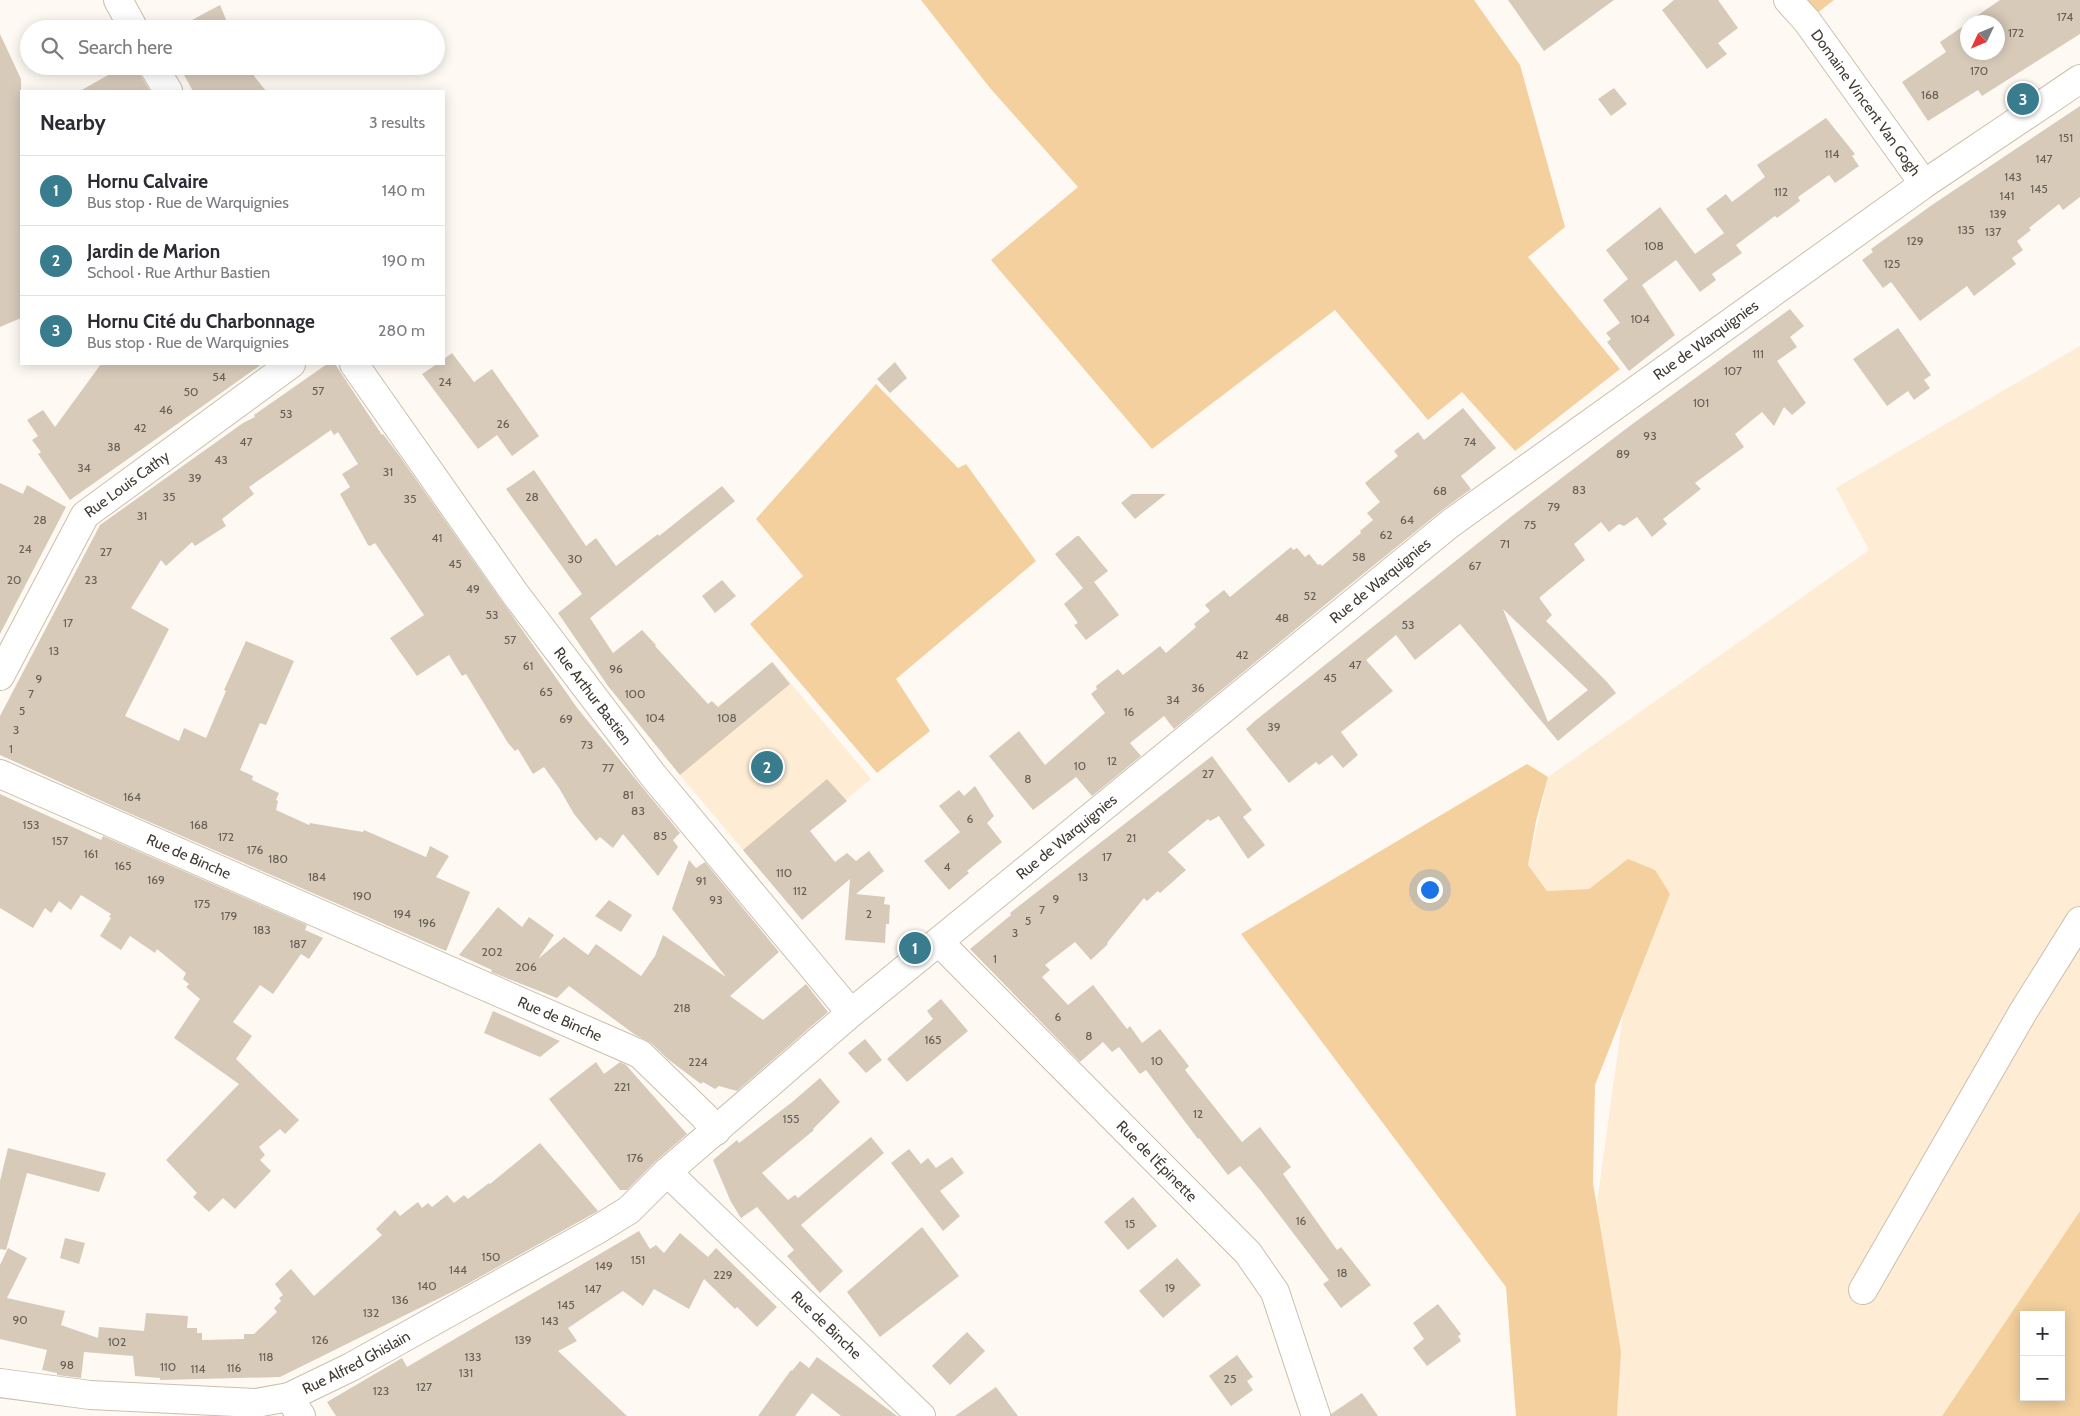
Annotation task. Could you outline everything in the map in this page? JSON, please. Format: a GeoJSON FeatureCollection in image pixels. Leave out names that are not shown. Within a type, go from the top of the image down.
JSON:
{"type":"FeatureCollection","features":[{"type":"Feature","properties":{"kind":"street"},"geometry":{"type":"LineString","coordinates":[[118,0],[129,20]]}},
{"type":"Feature","properties":{"kind":"street","name":"Domaine Vincent Van Gogh"},"geometry":{"type":"LineString","coordinates":[[1788,0],[1801,10],[1924,184]]}},
{"type":"Feature","properties":{"kind":"street"},"geometry":{"type":"LineString","coordinates":[[159,75],[167,90]]}},
{"type":"Feature","properties":{"kind":"street","name":"Rue de Warquignies"},"geometry":{"type":"LineString","coordinates":[[716,1131],[851,1013],[1451,522],[1924,184],[2080,79]]}},
{"type":"Feature","properties":{"kind":"street","name":"Rue Louis Cathy"},"geometry":{"type":"LineString","coordinates":[[0,676],[85,515],[290,365]]}},
{"type":"Feature","properties":{"kind":"street","name":"Rue Arthur Bastien"},"geometry":{"type":"LineString","coordinates":[[355,365],[516,595],[628,743],[851,1013]]}},
{"type":"Feature","properties":{"kind":"street","name":"Rue de Binche"},"geometry":{"type":"LineString","coordinates":[[0,774],[640,1054],[704,1116],[716,1131]]}},
{"type":"Feature","properties":{"kind":"street"},"geometry":{"type":"LineString","coordinates":[[1863,1290],[2023,1012],[2080,921]]}},
{"type":"Feature","properties":{"kind":"street","name":"Rue de l'Épinette"},"geometry":{"type":"LineString","coordinates":[[939,942],[1248,1253],[1275,1292],[1316,1416]]}},
{"type":"Feature","properties":{"kind":"street"},"geometry":{"type":"LineString","coordinates":[[667,1172],[716,1131]]}},
{"type":"Feature","properties":{"kind":"street","name":"Rue de Binche"},"geometry":{"type":"LineString","coordinates":[[667,1172],[921,1416]]}},
{"type":"Feature","properties":{"kind":"street","name":"Rue Alfred Ghislain"},"geometry":{"type":"LineString","coordinates":[[0,1383],[90,1395],[295,1406],[351,1367],[595,1231],[629,1210],[667,1172]]}},
{"type":"Feature","properties":{"kind":"shaded area"},"geometry":{"type":"Polygon","coordinates":[[[921,0],[1474,0],[1520,65],[1565,227],[1528,257],[1620,369],[1515,451],[1462,392],[1428,420],[1335,310],[1152,449],[991,260],[1078,187],[990,88],[921,0]]]}},
{"type":"Feature","properties":{"kind":"shaded area"},"geometry":{"type":"Polygon","coordinates":[[[1795,0],[1834,0],[1807,21],[1795,0]]]}},
{"type":"Feature","properties":{"kind":"shaded area"},"geometry":{"type":"Polygon","coordinates":[[[2080,346],[2080,1211],[1942,1416],[1617,1416],[1619,1380],[1597,1203],[1623,1015],[1670,894],[1589,889],[1547,891],[1528,865],[1548,777],[1869,550],[1836,488],[2080,346]]]}},
{"type":"Feature","properties":{"kind":"shaded area"},"geometry":{"type":"Polygon","coordinates":[[[876,384],[958,468],[966,464],[1036,561],[896,679],[930,731],[877,773],[750,624],[803,576],[756,519],[876,384]]]}},
{"type":"Feature","properties":{"kind":"shaded area"},"geometry":{"type":"Polygon","coordinates":[[[773,662],[871,779],[760,870],[663,755],[773,662]]]}},
{"type":"Feature","properties":{"kind":"shaded area"},"geometry":{"type":"Polygon","coordinates":[[[1527,764],[1548,777],[1536,821],[1528,865],[1547,891],[1589,889],[1628,859],[1655,870],[1670,894],[1595,1085],[1593,1183],[1621,1352],[1617,1416],[1516,1416],[1506,1287],[1241,934],[1527,764]]]}},
{"type":"Feature","properties":{"kind":"shaded area"},"geometry":{"type":"Polygon","coordinates":[[[2080,1211],[2080,1416],[1942,1416],[2080,1211]]]}},
{"type":"Feature","properties":{"kind":"building"},"geometry":{"type":"Polygon","coordinates":[[[1508,0],[1614,0],[1544,51],[1508,0]]]}},
{"type":"Feature","properties":{"kind":"building"},"geometry":{"type":"Polygon","coordinates":[[[1674,0],[1718,0],[1738,28],[1718,43],[1727,54],[1707,69],[1662,10],[1674,0]]]}},
{"type":"Feature","properties":{"kind":"building"},"geometry":{"type":"Polygon","coordinates":[[[2000,0],[2080,0],[2080,34],[1982,96],[1978,90],[1928,121],[1902,82],[1946,52],[1940,42],[1960,28],[1960,60],[2005,60],[2005,15],[1978,15],[2000,0]]]}},
{"type":"Feature","properties":{"kind":"building"},"geometry":{"type":"Polygon","coordinates":[[[220,5],[226,20],[192,20],[220,5]]]}},
{"type":"Feature","properties":{"kind":"building"},"geometry":{"type":"Polygon","coordinates":[[[0,34],[21,79],[21,90],[20,318],[0,327],[0,34]]]}},
{"type":"Feature","properties":{"kind":"building"},"geometry":{"type":"Polygon","coordinates":[[[108,75],[140,75],[149,90],[82,90],[108,75]]]}},
{"type":"Feature","properties":{"kind":"building"},"geometry":{"type":"Polygon","coordinates":[[[184,75],[254,75],[265,90],[192,90],[184,75]]]}},
{"type":"Feature","properties":{"kind":"building"},"geometry":{"type":"Polygon","coordinates":[[[1614,88],[1627,104],[1611,116],[1598,99],[1614,88]]]}},
{"type":"Feature","properties":{"kind":"building"},"geometry":{"type":"Polygon","coordinates":[[[2080,106],[2080,197],[2063,210],[2059,204],[2029,228],[2031,230],[2017,241],[2023,250],[2012,258],[2016,264],[1974,296],[1967,286],[1920,321],[1891,282],[1883,288],[1862,260],[1873,252],[1871,249],[1932,205],[2080,106]]]}},
{"type":"Feature","properties":{"kind":"building"},"geometry":{"type":"Polygon","coordinates":[[[1826,118],[1855,154],[1852,156],[1859,166],[1835,183],[1829,175],[1798,197],[1800,201],[1777,218],[1775,216],[1736,245],[1742,253],[1712,274],[1716,280],[1700,292],[1676,260],[1642,285],[1675,335],[1629,371],[1607,342],[1611,339],[1606,333],[1620,323],[1603,300],[1628,279],[1606,250],[1660,207],[1695,254],[1724,233],[1706,209],[1726,194],[1732,202],[1765,177],[1757,165],[1826,118]]]}},
{"type":"Feature","properties":{"kind":"building"},"geometry":{"type":"Polygon","coordinates":[[[1790,309],[1804,326],[1790,337],[1797,347],[1777,361],[1806,403],[1792,415],[1784,407],[1774,426],[1762,412],[1735,434],[1744,447],[1695,483],[1701,489],[1663,519],[1667,524],[1652,537],[1637,517],[1624,526],[1619,524],[1609,532],[1601,522],[1574,544],[1585,560],[1540,597],[1552,615],[1546,621],[1616,693],[1558,741],[1460,624],[1415,660],[1396,635],[1366,660],[1393,691],[1341,732],[1358,755],[1343,768],[1332,755],[1319,765],[1316,762],[1289,783],[1246,729],[1512,516],[1631,425],[1790,309]],[[1503,609],[1548,722],[1588,690],[1503,609]]]}},
{"type":"Feature","properties":{"kind":"building"},"geometry":{"type":"Polygon","coordinates":[[[1898,328],[1931,375],[1924,380],[1930,388],[1914,400],[1908,391],[1887,406],[1853,359],[1898,328]]]}},
{"type":"Feature","properties":{"kind":"building"},"geometry":{"type":"Polygon","coordinates":[[[452,353],[474,382],[492,369],[539,436],[512,456],[497,435],[478,449],[422,374],[436,365],[445,365],[445,358],[452,353]]]}},
{"type":"Feature","properties":{"kind":"building"},"geometry":{"type":"Polygon","coordinates":[[[895,362],[907,378],[890,393],[877,379],[895,362]]]}},
{"type":"Feature","properties":{"kind":"building"},"geometry":{"type":"Polygon","coordinates":[[[100,365],[261,365],[70,500],[38,454],[41,452],[32,440],[38,436],[27,420],[43,410],[55,427],[100,365]]]}},
{"type":"Feature","properties":{"kind":"building"},"geometry":{"type":"Polygon","coordinates":[[[326,365],[336,365],[382,435],[398,454],[578,709],[680,833],[673,840],[678,847],[658,876],[623,834],[613,848],[600,837],[596,841],[574,814],[544,767],[533,774],[518,749],[515,751],[508,743],[466,674],[462,676],[449,655],[417,676],[390,638],[424,615],[375,543],[370,546],[368,545],[340,494],[350,487],[342,474],[358,464],[338,432],[334,435],[331,430],[249,487],[254,494],[222,519],[226,526],[195,546],[192,542],[166,566],[161,560],[131,608],[169,629],[125,716],[179,741],[184,728],[206,738],[226,691],[224,690],[246,641],[294,661],[266,725],[260,723],[240,770],[253,776],[252,780],[279,793],[276,800],[278,801],[276,810],[309,825],[310,823],[363,832],[364,830],[426,857],[430,846],[449,856],[436,877],[470,892],[446,951],[0,755],[0,716],[100,525],[243,423],[255,417],[254,415],[326,365]]]}},
{"type":"Feature","properties":{"kind":"building"},"geometry":{"type":"Polygon","coordinates":[[[1463,408],[1496,448],[1461,476],[1471,489],[1342,591],[1174,729],[1164,716],[1130,743],[1141,756],[1092,796],[1076,777],[1033,810],[989,756],[1019,731],[1045,765],[1105,713],[1091,694],[1097,689],[1096,686],[1118,669],[1123,675],[1160,646],[1166,653],[1196,627],[1194,624],[1210,611],[1205,605],[1224,590],[1230,597],[1291,547],[1293,550],[1297,548],[1305,557],[1309,554],[1318,565],[1322,566],[1361,533],[1360,531],[1373,520],[1367,513],[1380,502],[1365,483],[1398,456],[1394,451],[1418,432],[1424,440],[1463,408]]]}},
{"type":"Feature","properties":{"kind":"building"},"geometry":{"type":"Polygon","coordinates":[[[534,470],[586,546],[596,538],[616,566],[658,534],[659,536],[722,486],[735,501],[590,618],[613,653],[642,630],[708,704],[712,701],[718,707],[772,662],[790,684],[680,775],[608,686],[558,613],[582,594],[506,489],[534,470]]]}},
{"type":"Feature","properties":{"kind":"building"},"geometry":{"type":"Polygon","coordinates":[[[0,483],[23,494],[27,485],[66,507],[0,634],[0,483]]]}},
{"type":"Feature","properties":{"kind":"building"},"geometry":{"type":"Polygon","coordinates":[[[1132,494],[1166,494],[1135,519],[1121,503],[1132,494]]]}},
{"type":"Feature","properties":{"kind":"building"},"geometry":{"type":"Polygon","coordinates":[[[1077,536],[1108,571],[1094,582],[1119,615],[1086,640],[1074,625],[1078,623],[1064,604],[1083,588],[1055,554],[1077,536]]]}},
{"type":"Feature","properties":{"kind":"building"},"geometry":{"type":"Polygon","coordinates":[[[722,580],[736,596],[715,613],[702,596],[722,580]]]}},
{"type":"Feature","properties":{"kind":"building"},"geometry":{"type":"Polygon","coordinates":[[[1212,756],[1252,810],[1243,817],[1265,845],[1248,859],[1219,816],[1210,821],[1208,819],[1168,852],[1186,870],[1160,893],[1158,891],[1147,901],[1144,898],[1108,944],[1091,960],[1075,942],[1045,965],[1050,970],[1042,977],[1068,1005],[1093,985],[1127,1029],[1130,1026],[1142,1043],[1160,1029],[1189,1066],[1185,1070],[1242,1142],[1260,1127],[1291,1167],[1283,1174],[1337,1250],[1341,1247],[1371,1285],[1341,1308],[1323,1284],[1329,1280],[1261,1191],[1240,1166],[1228,1175],[1146,1070],[1140,1074],[1119,1047],[1112,1052],[1103,1042],[1080,1062],[970,949],[1011,915],[1010,913],[1212,756]]]}},
{"type":"Feature","properties":{"kind":"building"},"geometry":{"type":"Polygon","coordinates":[[[827,779],[847,801],[810,831],[835,862],[847,853],[856,861],[869,851],[884,871],[856,894],[885,897],[884,904],[890,905],[885,943],[845,940],[850,879],[802,920],[743,850],[827,779]]]}},
{"type":"Feature","properties":{"kind":"building"},"geometry":{"type":"Polygon","coordinates":[[[975,786],[994,816],[987,823],[1002,842],[967,871],[969,873],[949,890],[924,861],[960,832],[939,806],[959,790],[964,796],[975,786]]]}},
{"type":"Feature","properties":{"kind":"building"},"geometry":{"type":"Polygon","coordinates":[[[0,794],[101,840],[103,836],[307,925],[305,930],[323,938],[309,959],[301,954],[273,994],[260,985],[233,1022],[252,1036],[236,1059],[299,1120],[285,1134],[280,1129],[259,1147],[265,1155],[260,1160],[271,1171],[235,1209],[223,1198],[209,1212],[193,1197],[197,1193],[166,1160],[239,1084],[174,1038],[200,999],[186,987],[189,984],[183,979],[186,973],[157,949],[155,953],[130,936],[121,950],[100,936],[111,918],[109,917],[111,914],[81,895],[71,910],[59,901],[51,913],[45,908],[33,928],[0,908],[0,794]]]}},
{"type":"Feature","properties":{"kind":"building"},"geometry":{"type":"Polygon","coordinates":[[[689,860],[696,868],[705,862],[779,952],[730,996],[763,1020],[806,984],[828,1012],[737,1091],[719,1086],[715,1089],[703,1082],[701,1084],[669,1060],[651,1043],[634,1034],[569,986],[557,998],[491,972],[492,970],[459,955],[498,907],[522,927],[529,917],[554,935],[538,959],[564,937],[588,955],[596,944],[641,976],[655,956],[663,935],[726,977],[672,909],[689,860]]]}},
{"type":"Feature","properties":{"kind":"building"},"geometry":{"type":"Polygon","coordinates":[[[609,900],[632,915],[621,932],[595,916],[609,900]]]}},
{"type":"Feature","properties":{"kind":"building"},"geometry":{"type":"Polygon","coordinates":[[[941,999],[968,1031],[907,1082],[887,1059],[933,1019],[927,1011],[941,999]]]}},
{"type":"Feature","properties":{"kind":"building"},"geometry":{"type":"Polygon","coordinates":[[[493,1011],[560,1041],[540,1057],[484,1033],[493,1011]]]}},
{"type":"Feature","properties":{"kind":"building"},"geometry":{"type":"Polygon","coordinates":[[[865,1039],[882,1060],[866,1073],[848,1053],[865,1039]]]}},
{"type":"Feature","properties":{"kind":"building"},"geometry":{"type":"Polygon","coordinates":[[[596,1062],[604,1074],[620,1062],[626,1065],[687,1134],[627,1190],[620,1190],[549,1099],[596,1062]]]}},
{"type":"Feature","properties":{"kind":"building"},"geometry":{"type":"Polygon","coordinates":[[[820,1078],[840,1102],[814,1130],[762,1173],[788,1200],[795,1195],[798,1198],[871,1137],[884,1153],[801,1225],[843,1271],[820,1293],[787,1256],[794,1250],[757,1207],[741,1218],[731,1202],[713,1160],[737,1140],[739,1143],[820,1078]]]}},
{"type":"Feature","properties":{"kind":"building"},"geometry":{"type":"Polygon","coordinates":[[[540,1143],[598,1211],[460,1288],[280,1377],[160,1380],[160,1378],[135,1376],[133,1356],[84,1352],[81,1378],[57,1375],[57,1373],[42,1370],[47,1350],[0,1339],[0,1265],[8,1248],[27,1258],[7,1298],[65,1311],[61,1325],[98,1338],[99,1327],[144,1331],[146,1313],[188,1316],[187,1328],[197,1328],[197,1333],[202,1333],[202,1340],[244,1339],[244,1334],[254,1334],[277,1312],[274,1308],[281,1301],[279,1298],[283,1295],[275,1284],[291,1269],[314,1296],[382,1235],[376,1229],[395,1210],[400,1216],[418,1202],[422,1208],[428,1203],[432,1207],[447,1195],[454,1203],[464,1195],[468,1199],[490,1184],[540,1143]]]}},
{"type":"Feature","properties":{"kind":"building"},"geometry":{"type":"Polygon","coordinates":[[[8,1148],[106,1173],[99,1192],[27,1173],[6,1250],[0,1249],[0,1181],[8,1148]]]}},
{"type":"Feature","properties":{"kind":"building"},"geometry":{"type":"Polygon","coordinates":[[[909,1149],[921,1164],[928,1158],[936,1168],[952,1157],[964,1173],[940,1191],[960,1216],[943,1231],[891,1163],[909,1149]]]}},
{"type":"Feature","properties":{"kind":"building"},"geometry":{"type":"Polygon","coordinates":[[[1133,1197],[1157,1226],[1128,1250],[1104,1222],[1133,1197]]]}},
{"type":"Feature","properties":{"kind":"building"},"geometry":{"type":"Polygon","coordinates":[[[922,1227],[959,1276],[880,1337],[847,1292],[922,1227]]]}},
{"type":"Feature","properties":{"kind":"building"},"geometry":{"type":"Polygon","coordinates":[[[639,1231],[650,1249],[656,1245],[664,1253],[680,1233],[708,1257],[716,1248],[777,1307],[757,1327],[704,1279],[689,1309],[654,1289],[643,1306],[623,1291],[568,1328],[577,1341],[558,1351],[627,1416],[336,1416],[327,1402],[402,1358],[407,1367],[639,1231]]]}},
{"type":"Feature","properties":{"kind":"building"},"geometry":{"type":"Polygon","coordinates":[[[65,1238],[85,1243],[79,1264],[60,1258],[65,1238]]]}},
{"type":"Feature","properties":{"kind":"building"},"geometry":{"type":"Polygon","coordinates":[[[1177,1258],[1201,1285],[1163,1318],[1139,1291],[1177,1258]]]}},
{"type":"Feature","properties":{"kind":"building"},"geometry":{"type":"Polygon","coordinates":[[[1438,1304],[1461,1334],[1458,1336],[1461,1341],[1427,1366],[1413,1348],[1424,1339],[1413,1323],[1438,1304]]]}},
{"type":"Feature","properties":{"kind":"building"},"geometry":{"type":"Polygon","coordinates":[[[967,1332],[985,1351],[950,1385],[932,1366],[967,1332]]]}},
{"type":"Feature","properties":{"kind":"building"},"geometry":{"type":"Polygon","coordinates":[[[1237,1355],[1253,1377],[1247,1381],[1253,1390],[1231,1406],[1209,1376],[1237,1355]]]}},
{"type":"Feature","properties":{"kind":"building"},"geometry":{"type":"Polygon","coordinates":[[[817,1357],[897,1416],[841,1416],[812,1393],[795,1416],[758,1416],[791,1370],[800,1361],[809,1368],[817,1357]]]}},
{"type":"Feature","properties":{"kind":"building"},"geometry":{"type":"Polygon","coordinates":[[[996,1387],[1018,1416],[955,1416],[996,1387]]]}},
{"type":"Feature","properties":{"kind":"building"},"geometry":{"type":"Polygon","coordinates":[[[1362,1393],[1378,1416],[1331,1416],[1331,1414],[1362,1393]]]}},
{"type":"Feature","properties":{"kind":"place","name":"Hornu Cité du Charbonnage"},"geometry":{"type":"Point","coordinates":[2023,99]}},
{"type":"Feature","properties":{"kind":"place","name":"Jardin de Marion"},"geometry":{"type":"Point","coordinates":[767,767]}},
{"type":"Feature","properties":{"kind":"place","name":"Hornu Calvaire"},"geometry":{"type":"Point","coordinates":[915,948]}}]}
